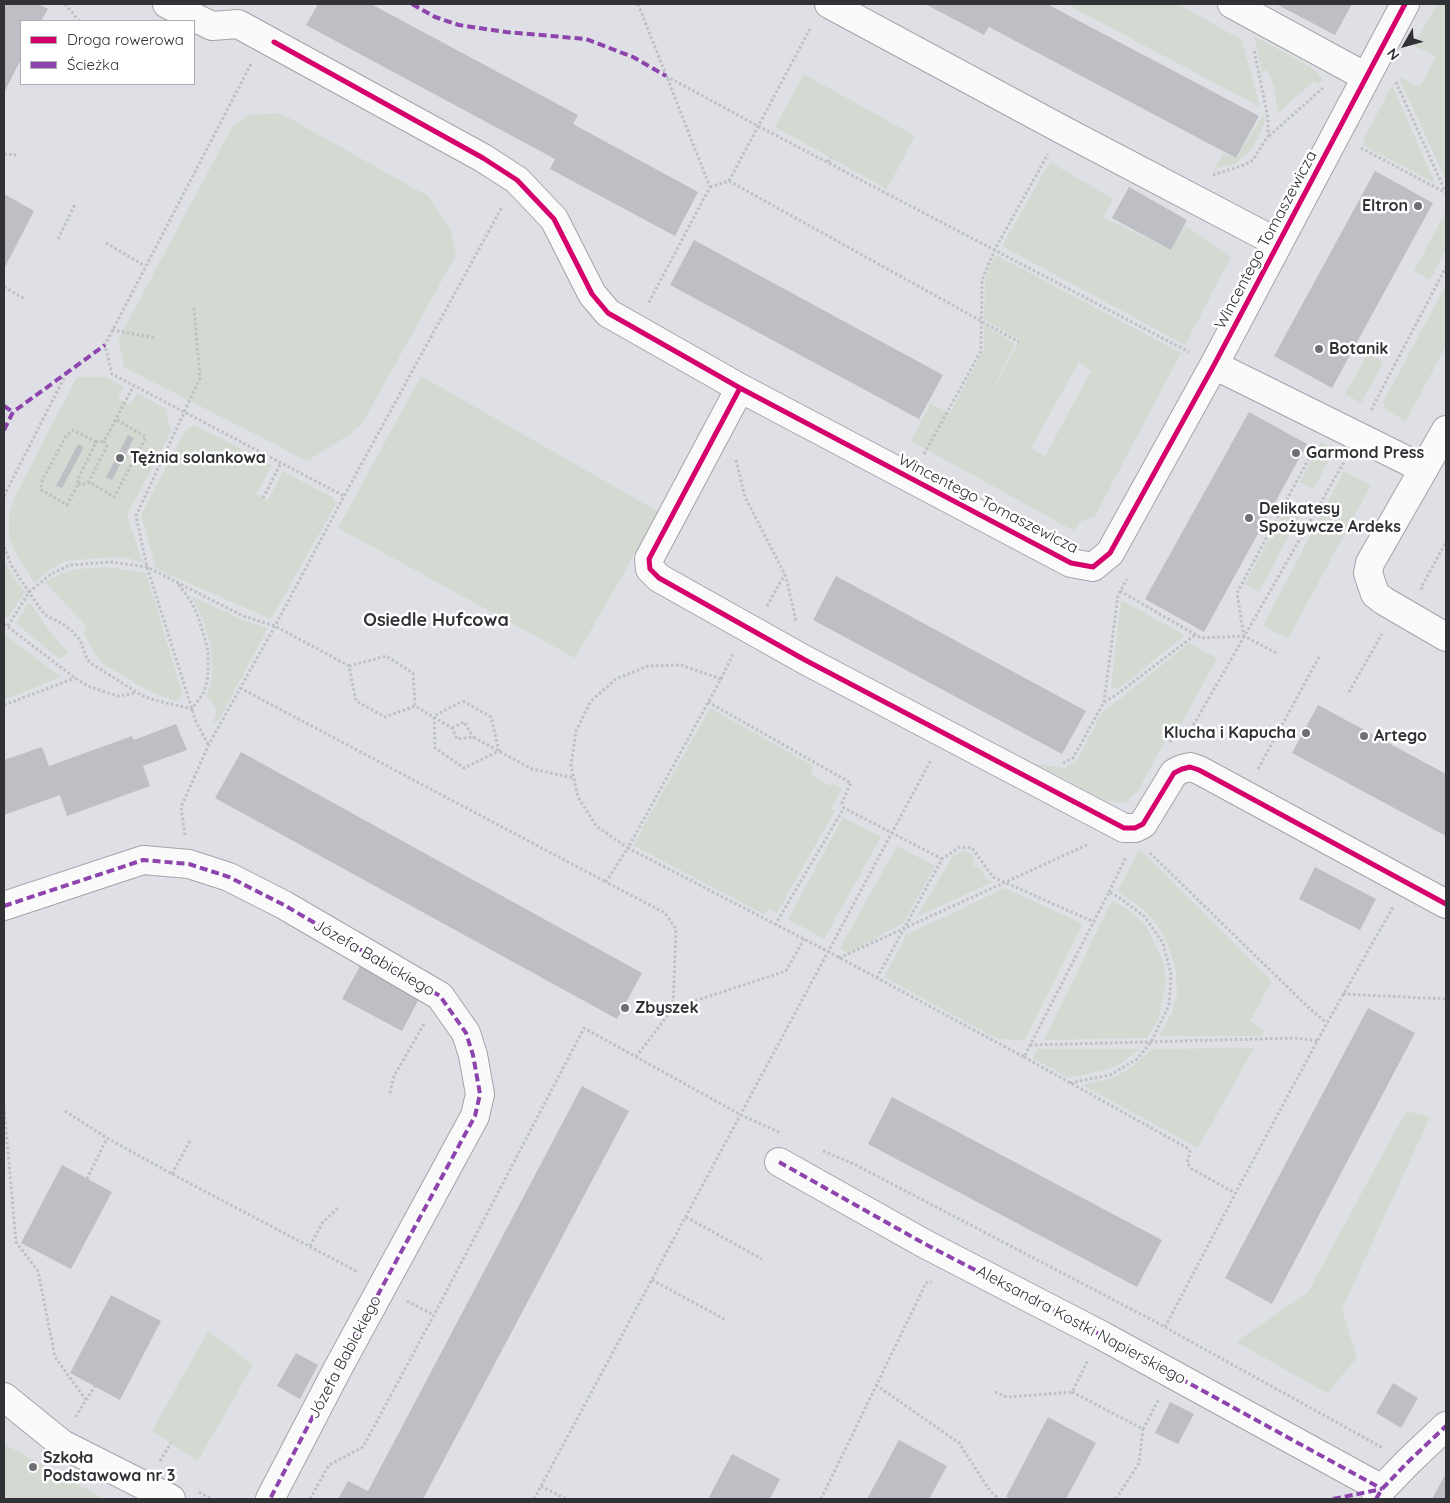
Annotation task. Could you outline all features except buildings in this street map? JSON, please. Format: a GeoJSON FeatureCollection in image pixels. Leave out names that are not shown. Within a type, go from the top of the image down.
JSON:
{"type":"FeatureCollection","features":[{"type":"Feature","properties":{"kind":"street","name":"Wincentego Tomaszewicza"},"geometry":{"type":"LineString","coordinates":[[167,4],[212,26],[238,24],[274,42],[483,158],[517,180],[554,220],[592,294],[608,313],[740,388],[1071,564],[1093,567],[1110,553],[1214,365],[1405,4]]}},
{"type":"Feature","properties":{"kind":"street"},"geometry":{"type":"LineString","coordinates":[[1240,8],[1369,73]]}},
{"type":"Feature","properties":{"kind":"street"},"geometry":{"type":"LineString","coordinates":[[821,12],[1061,129],[1278,243]]}},
{"type":"Feature","properties":{"kind":"street"},"geometry":{"type":"LineString","coordinates":[[1214,365],[1424,470]]}},
{"type":"Feature","properties":{"kind":"street"},"geometry":{"type":"LineString","coordinates":[[740,388],[649,559],[650,569],[659,578],[804,660],[1124,828],[1135,828],[1143,824],[1168,780],[1174,773],[1190,767],[1244,794],[1446,904]]}},
{"type":"Feature","properties":{"kind":"street"},"geometry":{"type":"LineString","coordinates":[[1446,430],[1370,563],[1368,573],[1375,594],[1446,637]]}},
{"type":"Feature","properties":{"kind":"street","name":"Józefa Babickiego"},"geometry":{"type":"LineString","coordinates":[[4,906],[143,860],[188,864],[229,877],[284,905],[440,996],[466,1033],[473,1055],[480,1094],[475,1116],[337,1370],[270,1499]]}},
{"type":"Feature","properties":{"kind":"street","name":"Aleksandra Kostki Napierskiego"},"geometry":{"type":"LineString","coordinates":[[779,1162],[925,1244],[1172,1374],[1379,1494],[1408,1462],[1446,1426]]}},
{"type":"Feature","properties":{"kind":"street"},"geometry":{"type":"LineString","coordinates":[[4,1397],[62,1444],[171,1499]]}},
{"type":"Feature","properties":{"kind":"path"},"geometry":{"type":"LineString","coordinates":[[65,4],[78,20]]}},
{"type":"Feature","properties":{"kind":"path"},"geometry":{"type":"LineString","coordinates":[[638,4],[710,187]]}},
{"type":"Feature","properties":{"kind":"path"},"geometry":{"type":"LineString","coordinates":[[1240,8],[1251,36],[1268,118],[1268,136]]}},
{"type":"Feature","properties":{"kind":"path"},"geometry":{"type":"LineString","coordinates":[[634,328],[710,187],[728,181],[821,12]]}},
{"type":"Feature","properties":{"kind":"path"},"geometry":{"type":"LineString","coordinates":[[252,63],[105,345],[112,374],[344,496]]}},
{"type":"Feature","properties":{"kind":"path"},"geometry":{"type":"LineString","coordinates":[[1205,177],[1244,165],[1253,160],[1268,136],[1369,73],[1446,194]]}},
{"type":"Feature","properties":{"kind":"path"},"geometry":{"type":"LineString","coordinates":[[666,76],[1214,365]]}},
{"type":"Feature","properties":{"kind":"path"},"geometry":{"type":"LineString","coordinates":[[910,478],[981,351],[982,280],[995,249],[1061,129]]}},
{"type":"Feature","properties":{"kind":"path"},"geometry":{"type":"LineString","coordinates":[[1336,134],[1446,194]]}},
{"type":"Feature","properties":{"kind":"path"},"geometry":{"type":"LineString","coordinates":[[4,154],[16,155]]}},
{"type":"Feature","properties":{"kind":"path"},"geometry":{"type":"LineString","coordinates":[[828,162],[831,157]]}},
{"type":"Feature","properties":{"kind":"path"},"geometry":{"type":"LineString","coordinates":[[188,864],[181,807],[209,744],[517,180]]}},
{"type":"Feature","properties":{"kind":"path"},"geometry":{"type":"LineString","coordinates":[[728,181],[1019,342]]}},
{"type":"Feature","properties":{"kind":"path"},"geometry":{"type":"LineString","coordinates":[[58,239],[75,204]]}},
{"type":"Feature","properties":{"kind":"path"},"geometry":{"type":"LineString","coordinates":[[106,243],[145,266]]}},
{"type":"Feature","properties":{"kind":"path"},"geometry":{"type":"LineString","coordinates":[[1369,413],[1446,267]]}},
{"type":"Feature","properties":{"kind":"path"},"geometry":{"type":"LineString","coordinates":[[4,287],[25,299]]}},
{"type":"Feature","properties":{"kind":"path"},"geometry":{"type":"LineString","coordinates":[[194,308],[200,378],[136,516],[147,568],[195,720],[209,744]]}},
{"type":"Feature","properties":{"kind":"path"},"geometry":{"type":"LineString","coordinates":[[112,330],[156,338]]}},
{"type":"Feature","properties":{"kind":"path"},"geometry":{"type":"LineString","coordinates":[[4,496],[66,374]]}},
{"type":"Feature","properties":{"kind":"path"},"geometry":{"type":"LineString","coordinates":[[104,441],[134,385]]}},
{"type":"Feature","properties":{"kind":"path"},"geometry":{"type":"LineString","coordinates":[[726,415],[745,497],[786,577],[804,660]]}},
{"type":"Feature","properties":{"kind":"path"},"geometry":{"type":"LineString","coordinates":[[78,484],[90,482],[114,497],[146,437],[115,419]]}},
{"type":"Feature","properties":{"kind":"path"},"geometry":{"type":"LineString","coordinates":[[1244,636],[1237,593],[1329,422]]}},
{"type":"Feature","properties":{"kind":"path"},"geometry":{"type":"LineString","coordinates":[[96,442],[68,505],[41,490],[41,483],[66,436],[73,430],[96,442],[104,441]]}},
{"type":"Feature","properties":{"kind":"path"},"geometry":{"type":"LineString","coordinates":[[88,483],[107,446],[104,441]]}},
{"type":"Feature","properties":{"kind":"path"},"geometry":{"type":"LineString","coordinates":[[1182,769],[1186,738],[1345,461]]}},
{"type":"Feature","properties":{"kind":"path"},"geometry":{"type":"LineString","coordinates":[[263,498],[281,463]]}},
{"type":"Feature","properties":{"kind":"path"},"geometry":{"type":"LineString","coordinates":[[1349,692],[1397,608],[1421,588],[1446,542]]}},
{"type":"Feature","properties":{"kind":"path"},"geometry":{"type":"LineString","coordinates":[[4,547],[11,565],[45,615],[72,630],[80,640],[87,659],[92,664],[137,692],[154,700],[192,709]]}},
{"type":"Feature","properties":{"kind":"path"},"geometry":{"type":"LineString","coordinates":[[8,626],[30,592],[51,574],[70,565],[111,562],[147,568],[243,616],[275,626],[349,666],[386,656],[413,673],[415,706]]}},
{"type":"Feature","properties":{"kind":"path"},"geometry":{"type":"LineString","coordinates":[[1059,762],[1065,763],[1073,758],[1104,702],[1118,594],[1130,573]]}},
{"type":"Feature","properties":{"kind":"path"},"geometry":{"type":"LineString","coordinates":[[177,582],[192,603],[208,650],[208,677],[204,692],[192,709]]}},
{"type":"Feature","properties":{"kind":"path"},"geometry":{"type":"LineString","coordinates":[[1421,588],[1430,592]]}},
{"type":"Feature","properties":{"kind":"path"},"geometry":{"type":"LineString","coordinates":[[1120,591],[1201,638],[1244,636],[1276,653]]}},
{"type":"Feature","properties":{"kind":"path"},"geometry":{"type":"LineString","coordinates":[[4,624],[75,678],[90,687],[118,696],[137,692]]}},
{"type":"Feature","properties":{"kind":"path"},"geometry":{"type":"LineString","coordinates":[[1104,702],[1116,696],[1195,634]]}},
{"type":"Feature","properties":{"kind":"path"},"geometry":{"type":"LineString","coordinates":[[1244,794],[1319,657]]}},
{"type":"Feature","properties":{"kind":"path"},"geometry":{"type":"LineString","coordinates":[[606,882],[628,848],[721,679],[681,665],[648,666],[616,679],[591,701],[576,731],[571,764],[578,797],[596,826],[628,848],[829,952],[1189,1149],[1187,1163],[1192,1168],[1235,1193]]}},
{"type":"Feature","properties":{"kind":"path"},"geometry":{"type":"LineString","coordinates":[[349,666],[356,701],[385,717],[415,706],[452,728],[457,739],[473,737]]}},
{"type":"Feature","properties":{"kind":"path"},"geometry":{"type":"LineString","coordinates":[[4,705],[75,678]]}},
{"type":"Feature","properties":{"kind":"path"},"geometry":{"type":"LineString","coordinates":[[240,688],[665,913],[676,929],[673,1008]]}},
{"type":"Feature","properties":{"kind":"path"},"geometry":{"type":"LineString","coordinates":[[434,716],[463,701],[491,717],[499,751]]}},
{"type":"Feature","properties":{"kind":"path"},"geometry":{"type":"LineString","coordinates":[[708,702],[851,783],[842,802],[844,808],[942,859]]}},
{"type":"Feature","properties":{"kind":"path"},"geometry":{"type":"LineString","coordinates":[[434,716],[435,748],[464,768],[499,751]]}},
{"type":"Feature","properties":{"kind":"path"},"geometry":{"type":"LineString","coordinates":[[452,728],[464,722],[473,737],[532,769],[574,778]]}},
{"type":"Feature","properties":{"kind":"path"},"geometry":{"type":"LineString","coordinates":[[534,1499],[944,735]]}},
{"type":"Feature","properties":{"kind":"path"},"geometry":{"type":"LineString","coordinates":[[775,925],[844,808]]}},
{"type":"Feature","properties":{"kind":"path"},"geometry":{"type":"LineString","coordinates":[[839,958],[1124,828]]}},
{"type":"Feature","properties":{"kind":"path"},"geometry":{"type":"LineString","coordinates":[[1024,1057],[1130,849],[1124,828]]}},
{"type":"Feature","properties":{"kind":"path"},"geometry":{"type":"LineString","coordinates":[[1124,828],[1310,1009],[1327,1023]]}},
{"type":"Feature","properties":{"kind":"path"},"geometry":{"type":"LineString","coordinates":[[877,978],[942,859],[960,847],[972,848],[993,877],[1094,922]]}},
{"type":"Feature","properties":{"kind":"path"},"geometry":{"type":"LineString","coordinates":[[1166,1327],[1235,1193],[1327,1023],[1406,883]]}},
{"type":"Feature","properties":{"kind":"path"},"geometry":{"type":"LineString","coordinates":[[1070,1083],[1110,1074],[1137,1059],[1151,1042],[1169,1005],[1171,974],[1163,943],[1145,917],[1109,892]]}},
{"type":"Feature","properties":{"kind":"path"},"geometry":{"type":"LineString","coordinates":[[636,1057],[673,1008],[786,971],[804,939]]}},
{"type":"Feature","properties":{"kind":"path"},"geometry":{"type":"LineString","coordinates":[[1344,994],[1446,999]]}},
{"type":"Feature","properties":{"kind":"path"},"geometry":{"type":"LineString","coordinates":[[390,1093],[394,1076],[440,996]]}},
{"type":"Feature","properties":{"kind":"path"},"geometry":{"type":"LineString","coordinates":[[310,1499],[329,1465],[363,1447],[584,1028],[741,1115],[784,1134]]}},
{"type":"Feature","properties":{"kind":"path"},"geometry":{"type":"LineString","coordinates":[[1030,1045],[1295,1038],[1318,1041]]}},
{"type":"Feature","properties":{"kind":"path"},"geometry":{"type":"LineString","coordinates":[[4,1107],[16,1242],[38,1271],[55,1357],[86,1400]]}},
{"type":"Feature","properties":{"kind":"path"},"geometry":{"type":"LineString","coordinates":[[66,1111],[107,1138],[172,1174],[384,1286]]}},
{"type":"Feature","properties":{"kind":"path"},"geometry":{"type":"LineString","coordinates":[[87,1179],[107,1138]]}},
{"type":"Feature","properties":{"kind":"path"},"geometry":{"type":"LineString","coordinates":[[172,1174],[192,1139]]}},
{"type":"Feature","properties":{"kind":"path"},"geometry":{"type":"LineString","coordinates":[[819,1149],[854,1164],[1166,1327],[1408,1462]]}},
{"type":"Feature","properties":{"kind":"path"},"geometry":{"type":"LineString","coordinates":[[310,1246],[323,1222],[338,1208]]}},
{"type":"Feature","properties":{"kind":"path"},"geometry":{"type":"LineString","coordinates":[[686,1217],[762,1259]]}},
{"type":"Feature","properties":{"kind":"path"},"geometry":{"type":"LineString","coordinates":[[821,1499],[926,1283],[956,1277],[964,1264]]}},
{"type":"Feature","properties":{"kind":"path"},"geometry":{"type":"LineString","coordinates":[[652,1280],[726,1320]]}},
{"type":"Feature","properties":{"kind":"path"},"geometry":{"type":"LineString","coordinates":[[1072,1392],[1101,1335]]}},
{"type":"Feature","properties":{"kind":"path"},"geometry":{"type":"LineString","coordinates":[[1116,1499],[1139,1463],[1143,1429],[1172,1374]]}},
{"type":"Feature","properties":{"kind":"path"},"geometry":{"type":"LineString","coordinates":[[876,1385],[958,1443],[990,1491],[999,1499]]}},
{"type":"Feature","properties":{"kind":"path"},"geometry":{"type":"LineString","coordinates":[[73,1421],[94,1386]]}},
{"type":"Feature","properties":{"kind":"path"},"geometry":{"type":"LineString","coordinates":[[995,1392],[1007,1397],[1072,1392],[1143,1429]]}},
{"type":"Feature","properties":{"kind":"path"},"geometry":{"type":"LineString","coordinates":[[156,1468],[170,1444]]}},
{"type":"Feature","properties":{"kind":"path"},"geometry":{"type":"LineString","coordinates":[[541,1486],[566,1499]]}},
{"type":"Feature","properties":{"kind":"shaded area"},"geometry":{"type":"Polygon","coordinates":[[[1066,4],[1178,4],[1242,40],[1260,107],[1066,4]]]}},
{"type":"Feature","properties":{"kind":"shaded area"},"geometry":{"type":"Polygon","coordinates":[[[1439,4],[1446,4],[1446,180],[1398,76],[1420,87],[1436,57],[1414,46],[1435,7],[1439,4]]]}},
{"type":"Feature","properties":{"kind":"shaded area"},"geometry":{"type":"Polygon","coordinates":[[[1254,36],[1314,69],[1323,79],[1317,85],[1314,81],[1278,113],[1274,87],[1267,69],[1262,74],[1254,36]]]}},
{"type":"Feature","properties":{"kind":"shaded area"},"geometry":{"type":"Polygon","coordinates":[[[804,74],[915,136],[887,189],[775,127],[804,74]]]}},
{"type":"Feature","properties":{"kind":"shaded area"},"geometry":{"type":"Polygon","coordinates":[[[1392,85],[1435,183],[1364,146],[1363,141],[1392,85]]]}},
{"type":"Feature","properties":{"kind":"shaded area"},"geometry":{"type":"Polygon","coordinates":[[[280,113],[428,196],[451,230],[456,255],[362,424],[350,434],[307,461],[124,367],[118,340],[232,127],[248,115],[280,113]]]}},
{"type":"Feature","properties":{"kind":"shaded area"},"geometry":{"type":"Polygon","coordinates":[[[1264,114],[1266,119],[1258,139],[1247,154],[1235,164],[1214,169],[1224,153],[1236,158],[1264,114]]]}},
{"type":"Feature","properties":{"kind":"shaded area"},"geometry":{"type":"Polygon","coordinates":[[[1050,162],[1113,199],[1104,217],[1171,250],[1185,225],[1231,257],[1185,345],[1002,246],[1050,162]]]}},
{"type":"Feature","properties":{"kind":"shaded area"},"geometry":{"type":"Polygon","coordinates":[[[1446,211],[1446,249],[1430,280],[1414,271],[1446,211]]]}},
{"type":"Feature","properties":{"kind":"shaded area"},"geometry":{"type":"Polygon","coordinates":[[[998,256],[1181,353],[1095,516],[1080,522],[1074,531],[911,441],[930,404],[950,413],[984,349],[984,323],[1015,344],[988,398],[1020,340],[984,319],[985,280],[994,257],[998,256]],[[1079,362],[1031,448],[1045,456],[1091,371],[1079,362]]]}},
{"type":"Feature","properties":{"kind":"shaded area"},"geometry":{"type":"Polygon","coordinates":[[[1446,285],[1446,346],[1406,421],[1387,411],[1383,402],[1446,285]]]}},
{"type":"Feature","properties":{"kind":"shaded area"},"geometry":{"type":"Polygon","coordinates":[[[1368,353],[1384,362],[1361,403],[1345,394],[1368,353]]]}},
{"type":"Feature","properties":{"kind":"shaded area"},"geometry":{"type":"Polygon","coordinates":[[[421,376],[659,512],[575,658],[338,528],[421,376]]]}},
{"type":"Feature","properties":{"kind":"shaded area"},"geometry":{"type":"Polygon","coordinates":[[[77,377],[106,377],[124,387],[118,398],[125,402],[131,405],[137,393],[166,409],[171,432],[127,515],[143,563],[127,558],[114,557],[65,561],[51,569],[34,583],[14,550],[9,536],[9,514],[15,496],[77,377]]]}},
{"type":"Feature","properties":{"kind":"shaded area"},"geometry":{"type":"Polygon","coordinates":[[[194,425],[272,465],[256,494],[263,498],[268,500],[283,471],[333,498],[336,504],[271,619],[156,569],[141,515],[185,431],[194,425]]]}},
{"type":"Feature","properties":{"kind":"shaded area"},"geometry":{"type":"Polygon","coordinates":[[[1321,442],[1335,450],[1313,489],[1300,482],[1321,442]]]}},
{"type":"Feature","properties":{"kind":"shaded area"},"geometry":{"type":"Polygon","coordinates":[[[1344,471],[1371,485],[1288,639],[1263,626],[1344,471]]]}},
{"type":"Feature","properties":{"kind":"shaded area"},"geometry":{"type":"Polygon","coordinates":[[[1289,503],[1302,511],[1259,592],[1245,584],[1289,503]]]}},
{"type":"Feature","properties":{"kind":"shaded area"},"geometry":{"type":"Polygon","coordinates":[[[4,559],[11,573],[25,592],[8,618],[4,616],[4,559]]]}},
{"type":"Feature","properties":{"kind":"shaded area"},"geometry":{"type":"Polygon","coordinates":[[[106,567],[146,573],[183,695],[176,701],[142,687],[99,661],[83,632],[87,627],[45,582],[62,573],[77,569],[106,567]]]}},
{"type":"Feature","properties":{"kind":"shaded area"},"geometry":{"type":"Polygon","coordinates":[[[191,596],[245,621],[268,628],[219,720],[213,723],[216,709],[211,700],[206,696],[211,685],[212,675],[211,644],[201,615],[191,596]]]}},
{"type":"Feature","properties":{"kind":"shaded area"},"geometry":{"type":"Polygon","coordinates":[[[1121,600],[1185,635],[1118,689],[1111,688],[1121,600]]]}},
{"type":"Feature","properties":{"kind":"shaded area"},"geometry":{"type":"Polygon","coordinates":[[[29,602],[51,633],[69,653],[59,659],[16,623],[29,602]]]}},
{"type":"Feature","properties":{"kind":"shaded area"},"geometry":{"type":"Polygon","coordinates":[[[4,631],[8,637],[61,677],[4,700],[4,631]]]}},
{"type":"Feature","properties":{"kind":"shaded area"},"geometry":{"type":"Polygon","coordinates":[[[1189,643],[1217,658],[1178,730],[1172,728],[1138,791],[1125,803],[1106,801],[1037,764],[1065,768],[1077,760],[1101,714],[1189,643]]]}},
{"type":"Feature","properties":{"kind":"shaded area"},"geometry":{"type":"Polygon","coordinates":[[[710,708],[812,765],[811,775],[831,786],[833,783],[842,789],[831,808],[835,811],[777,913],[768,908],[765,915],[633,845],[710,708]]]}},
{"type":"Feature","properties":{"kind":"shaded area"},"geometry":{"type":"Polygon","coordinates":[[[843,817],[881,837],[824,939],[788,919],[843,817]]]}},
{"type":"Feature","properties":{"kind":"shaded area"},"geometry":{"type":"Polygon","coordinates":[[[897,846],[935,866],[904,922],[848,954],[840,948],[897,846]]]}},
{"type":"Feature","properties":{"kind":"shaded area"},"geometry":{"type":"Polygon","coordinates":[[[961,851],[971,853],[975,859],[973,865],[983,871],[986,879],[993,882],[916,917],[953,856],[961,851]]]}},
{"type":"Feature","properties":{"kind":"shaded area"},"geometry":{"type":"Polygon","coordinates":[[[1139,851],[1144,853],[1272,981],[1250,1021],[1264,1030],[1261,1036],[1159,1036],[1172,1012],[1177,994],[1176,972],[1170,951],[1164,936],[1155,922],[1143,909],[1117,891],[1139,851]]]}},
{"type":"Feature","properties":{"kind":"shaded area"},"geometry":{"type":"Polygon","coordinates":[[[1005,888],[1083,924],[1025,1040],[997,1039],[884,977],[906,935],[1005,888]]]}},
{"type":"Feature","properties":{"kind":"shaded area"},"geometry":{"type":"Polygon","coordinates":[[[1112,900],[1133,913],[1147,927],[1163,961],[1166,983],[1159,1018],[1147,1038],[1044,1040],[1112,900]]]}},
{"type":"Feature","properties":{"kind":"shaded area"},"geometry":{"type":"Polygon","coordinates":[[[1254,1048],[1198,1148],[1082,1085],[1112,1078],[1129,1069],[1152,1049],[1254,1048]]]}},
{"type":"Feature","properties":{"kind":"shaded area"},"geometry":{"type":"Polygon","coordinates":[[[1038,1049],[1140,1049],[1120,1064],[1106,1070],[1068,1078],[1033,1058],[1038,1049]]]}},
{"type":"Feature","properties":{"kind":"shaded area"},"geometry":{"type":"Polygon","coordinates":[[[1406,1111],[1430,1117],[1342,1309],[1357,1358],[1327,1393],[1236,1342],[1308,1292],[1406,1111]]]}},
{"type":"Feature","properties":{"kind":"shaded area"},"geometry":{"type":"Polygon","coordinates":[[[208,1331],[253,1365],[198,1461],[152,1431],[208,1331]]]}},
{"type":"Feature","properties":{"kind":"shaded area","name":"Szkoła Podstawowa nr 3"},"geometry":{"type":"Polygon","coordinates":[[[4,1444],[105,1499],[4,1499],[4,1444]]]}},
{"type":"Feature","properties":{"kind":"marked path"},"geometry":{"type":"LineString","coordinates":[[412,4],[435,17],[459,25],[506,32],[586,39],[633,57],[666,76]]}},
{"type":"Feature","properties":{"kind":"marked path"},"geometry":{"type":"LineString","coordinates":[[4,430],[13,412],[105,345]]}},
{"type":"Feature","properties":{"kind":"marked path"},"geometry":{"type":"LineString","coordinates":[[4,406],[13,412]]}},
{"type":"Feature","properties":{"kind":"marked path"},"geometry":{"type":"LineString","coordinates":[[4,906],[143,860],[189,864],[229,877],[284,905],[440,996],[466,1033],[473,1055],[480,1094],[475,1116],[337,1370],[270,1499]]}},
{"type":"Feature","properties":{"kind":"marked path"},"geometry":{"type":"LineString","coordinates":[[779,1162],[925,1244],[1101,1335],[1382,1489]]}},
{"type":"Feature","properties":{"kind":"marked path"},"geometry":{"type":"LineString","coordinates":[[1376,1499],[1382,1489],[1446,1426]]}},
{"type":"Feature","properties":{"kind":"marked path"},"geometry":{"type":"LineString","coordinates":[[1333,1499],[1382,1489]]}},
{"type":"Feature","properties":{"kind":"cycle path"},"geometry":{"type":"LineString","coordinates":[[274,42],[483,158],[517,180],[554,219],[592,294],[608,313],[740,388],[1071,563],[1093,567],[1110,553],[1214,365],[1405,4]]}},
{"type":"Feature","properties":{"kind":"cycle path"},"geometry":{"type":"LineString","coordinates":[[740,388],[649,559],[650,569],[659,578],[805,660],[1124,828],[1135,828],[1143,824],[1174,773],[1190,767],[1199,770],[1446,904]]}},
{"type":"Feature","properties":{"kind":"place","name":"Eltron"},"geometry":{"type":"Point","coordinates":[1418,206]}},
{"type":"Feature","properties":{"kind":"place","name":"Botanik"},"geometry":{"type":"Point","coordinates":[1319,349]}},
{"type":"Feature","properties":{"kind":"place","name":"Garmond Press"},"geometry":{"type":"Point","coordinates":[1296,453]}},
{"type":"Feature","properties":{"kind":"place","name":"Tężnia solankowa"},"geometry":{"type":"Point","coordinates":[120,458]}},
{"type":"Feature","properties":{"kind":"place","name":"Delikatesy Spożywcze Ardeks"},"geometry":{"type":"Point","coordinates":[1249,518]}},
{"type":"Feature","properties":{"kind":"place","name":"Klucha i Kapucha"},"geometry":{"type":"Point","coordinates":[1306,733]}},
{"type":"Feature","properties":{"kind":"place","name":"Artego"},"geometry":{"type":"Point","coordinates":[1364,736]}},
{"type":"Feature","properties":{"kind":"place","name":"Zbyszek"},"geometry":{"type":"Point","coordinates":[625,1008]}},
{"type":"Feature","properties":{"kind":"place","name":"Szkoła Podstawowa nr 3"},"geometry":{"type":"Point","coordinates":[33,1467]}},
{"type":"Feature","properties":{"kind":"district","name":"Osiedle Hufcowa"},"geometry":{"type":"Point","coordinates":[436,621]}}]}
